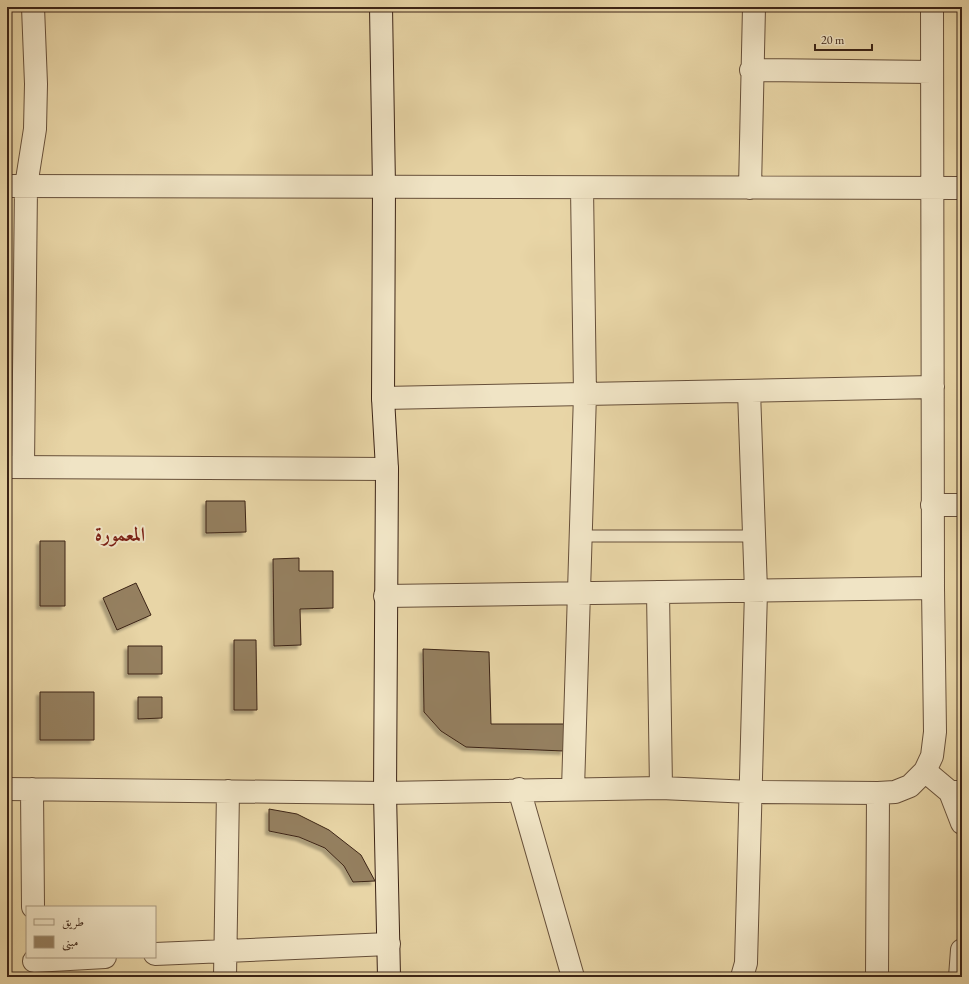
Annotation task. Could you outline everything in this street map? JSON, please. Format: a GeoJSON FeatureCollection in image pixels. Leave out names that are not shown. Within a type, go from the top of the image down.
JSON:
{"type":"FeatureCollection","features":[{"type":"Feature","properties":{"kind":"street"},"geometry":{"type":"LineString","coordinates":[[33,7],[36,84],[35,129],[16,186],[15,466],[386,469]]}},
{"type":"Feature","properties":{"kind":"street"},"geometry":{"type":"LineString","coordinates":[[381,7],[384,187],[383,398],[386,469],[385,793],[389,977]]}},
{"type":"Feature","properties":{"kind":"street"},"geometry":{"type":"LineString","coordinates":[[750,188],[754,7]]}},
{"type":"Feature","properties":{"kind":"street"},"geometry":{"type":"LineString","coordinates":[[7,789],[385,793],[519,789],[661,788],[751,792],[878,793],[895,792],[910,786],[925,771],[932,756],[935,732],[932,505],[932,7]]}},
{"type":"Feature","properties":{"kind":"street"},"geometry":{"type":"LineString","coordinates":[[752,70],[932,72]]}},
{"type":"Feature","properties":{"kind":"street"},"geometry":{"type":"LineString","coordinates":[[16,186],[962,188]]}},
{"type":"Feature","properties":{"kind":"street"},"geometry":{"type":"LineString","coordinates":[[573,789],[585,394],[582,188]]}},
{"type":"Feature","properties":{"kind":"street"},"geometry":{"type":"LineString","coordinates":[[383,398],[933,387]]}},
{"type":"Feature","properties":{"kind":"street"},"geometry":{"type":"LineString","coordinates":[[742,977],[746,963],[756,591],[750,391]]}},
{"type":"Feature","properties":{"kind":"street"},"geometry":{"type":"LineString","coordinates":[[932,505],[962,505]]}},
{"type":"Feature","properties":{"kind":"street"},"geometry":{"type":"LineString","coordinates":[[385,596],[933,588]]}},
{"type":"Feature","properties":{"kind":"street"},"geometry":{"type":"LineString","coordinates":[[658,592],[661,788]]}},
{"type":"Feature","properties":{"kind":"street"},"geometry":{"type":"LineString","coordinates":[[925,771],[956,792],[962,823]]}},
{"type":"Feature","properties":{"kind":"street"},"geometry":{"type":"LineString","coordinates":[[32,789],[33,906]]}},
{"type":"Feature","properties":{"kind":"street"},"geometry":{"type":"LineString","coordinates":[[519,789],[573,977]]}},
{"type":"Feature","properties":{"kind":"street"},"geometry":{"type":"LineString","coordinates":[[225,977],[228,791]]}},
{"type":"Feature","properties":{"kind":"street"},"geometry":{"type":"LineString","coordinates":[[877,977],[878,793]]}},
{"type":"Feature","properties":{"kind":"street"},"geometry":{"type":"LineString","coordinates":[[156,954],[389,944]]}},
{"type":"Feature","properties":{"kind":"street"},"geometry":{"type":"LineString","coordinates":[[960,977],[962,950]]}},
{"type":"Feature","properties":{"kind":"street"},"geometry":{"type":"LineString","coordinates":[[34,965],[96,958]]}},
{"type":"Feature","properties":{"kind":"lane"},"geometry":{"type":"LineString","coordinates":[[580,536],[754,536]]}},
{"type":"Feature","properties":{"kind":"building"},"geometry":{"type":"Polygon","coordinates":[[[206,501],[245,501],[246,532],[206,533],[206,501]]]}},
{"type":"Feature","properties":{"kind":"building"},"geometry":{"type":"Polygon","coordinates":[[[40,541],[65,541],[65,606],[40,606],[40,541]]]}},
{"type":"Feature","properties":{"kind":"building"},"geometry":{"type":"Polygon","coordinates":[[[299,558],[299,571],[333,571],[333,608],[300,609],[301,645],[274,646],[273,559],[299,558]]]}},
{"type":"Feature","properties":{"kind":"building"},"geometry":{"type":"Polygon","coordinates":[[[136,583],[151,615],[117,630],[103,598],[136,583]]]}},
{"type":"Feature","properties":{"kind":"building"},"geometry":{"type":"Polygon","coordinates":[[[234,640],[256,640],[257,710],[234,710],[234,640]]]}},
{"type":"Feature","properties":{"kind":"building"},"geometry":{"type":"Polygon","coordinates":[[[128,646],[162,646],[162,674],[128,674],[128,646]]]}},
{"type":"Feature","properties":{"kind":"building"},"geometry":{"type":"Polygon","coordinates":[[[423,649],[489,652],[491,724],[564,724],[564,751],[466,747],[441,731],[424,712],[423,649]]]}},
{"type":"Feature","properties":{"kind":"building"},"geometry":{"type":"Polygon","coordinates":[[[40,692],[94,692],[94,740],[40,740],[40,692]]]}},
{"type":"Feature","properties":{"kind":"building"},"geometry":{"type":"Polygon","coordinates":[[[138,697],[162,697],[162,718],[138,719],[138,697]]]}},
{"type":"Feature","properties":{"kind":"building"},"geometry":{"type":"Polygon","coordinates":[[[269,809],[297,814],[329,830],[361,855],[375,881],[353,882],[344,866],[325,848],[299,837],[269,831],[269,809]]]}},
{"type":"Feature","properties":{"kind":"district","name":"المعمورة"},"geometry":{"type":"Point","coordinates":[120,534]}}]}
